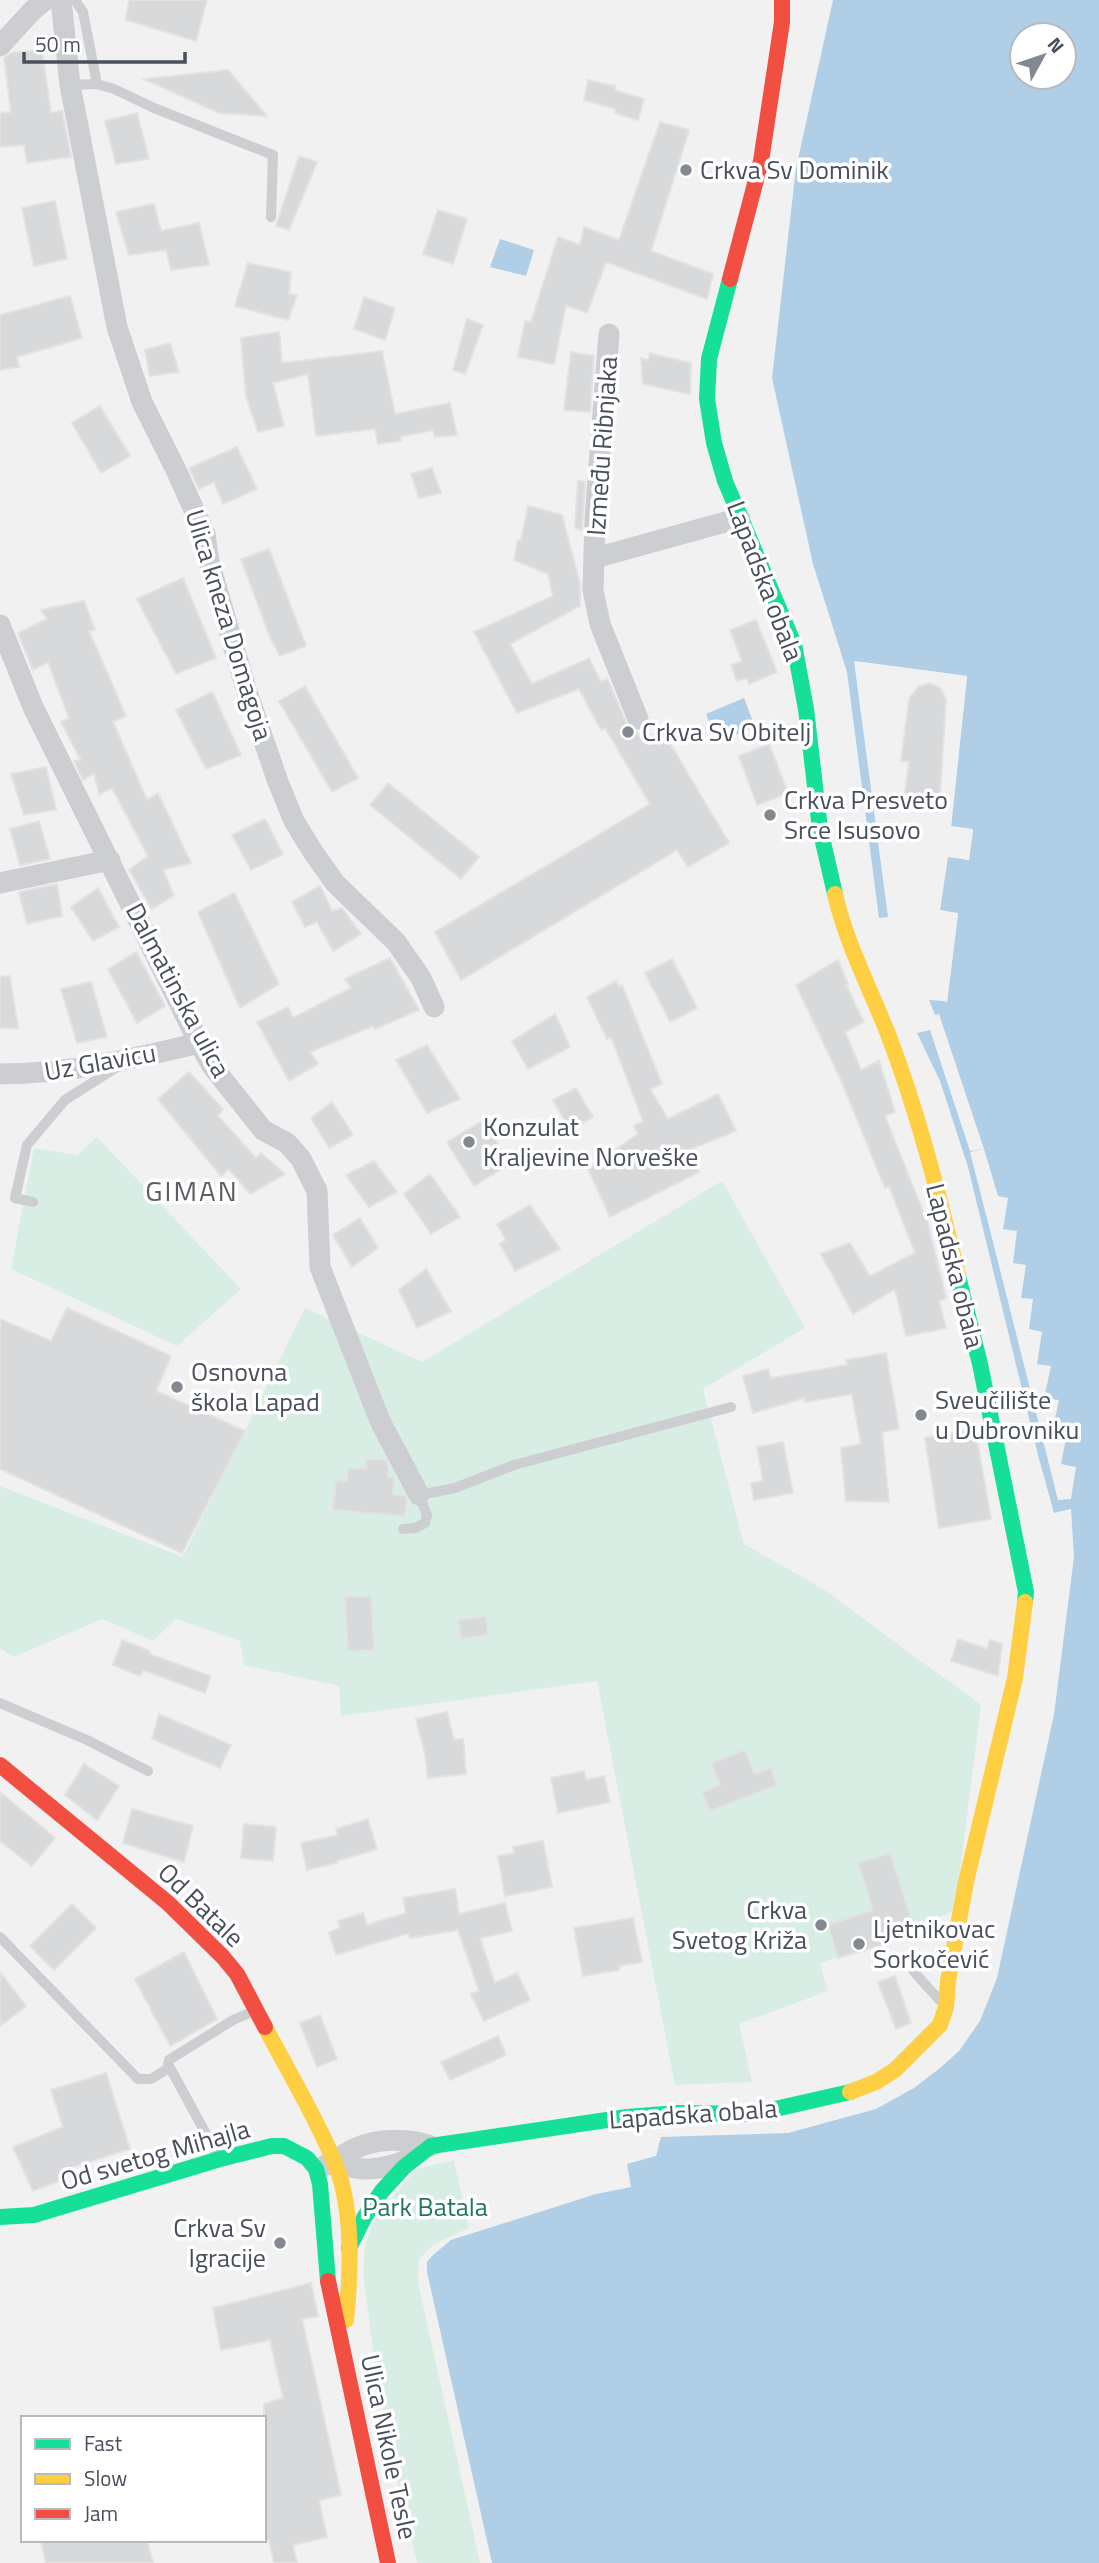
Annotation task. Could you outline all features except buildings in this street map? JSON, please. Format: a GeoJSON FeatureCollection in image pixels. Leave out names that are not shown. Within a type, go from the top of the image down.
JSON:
{"type":"FeatureCollection","features":[{"type":"Feature","properties":{"kind":"street"},"geometry":{"type":"LineString","coordinates":[[0,46],[44,0]]}},
{"type":"Feature","properties":{"kind":"street","name":"Ulica kneza Domagoja"},"geometry":{"type":"LineString","coordinates":[[61,0],[70,86],[117,327],[142,402],[205,534],[209,562],[246,689],[278,782],[294,821],[313,852],[335,883],[396,943],[421,978],[434,1007]]}},
{"type":"Feature","properties":{"kind":"street","name":"Lapadska obala"},"geometry":{"type":"LineString","coordinates":[[325,2165],[368,2170],[391,2166],[422,2152],[628,2117],[677,2113],[753,2114],[842,2095],[876,2082],[895,2070],[940,2025],[946,2007],[948,1981],[966,1882],[1015,1678],[1026,1592],[980,1364],[935,1180],[889,1036],[841,921],[820,829],[806,709],[794,644],[725,481],[714,443],[707,399],[709,359],[761,161],[782,22],[782,0]]}},
{"type":"Feature","properties":{"kind":"street","name":"Između Ribnjaka"},"geometry":{"type":"LineString","coordinates":[[610,334],[595,519],[593,590],[600,624],[638,719]]}},
{"type":"Feature","properties":{"kind":"street","name":"Između Ribnjaka"},"geometry":{"type":"LineString","coordinates":[[595,558],[740,518]]}},
{"type":"Feature","properties":{"kind":"street","name":"Dalmatinska ulica"},"geometry":{"type":"LineString","coordinates":[[0,625],[33,707],[199,1044],[212,1066],[263,1130],[287,1143],[301,1159],[317,1191],[320,1267],[380,1421],[419,1495]]}},
{"type":"Feature","properties":{"kind":"street"},"geometry":{"type":"LineString","coordinates":[[0,883],[110,860]]}},
{"type":"Feature","properties":{"kind":"street","name":"Uz Glavicu"},"geometry":{"type":"LineString","coordinates":[[0,1074],[29,1074],[125,1062],[199,1044]]}},
{"type":"Feature","properties":{"kind":"street","name":"Od Batale"},"geometry":{"type":"LineString","coordinates":[[0,1765],[168,1903],[230,1965],[257,2010],[295,2090],[325,2165]]}},
{"type":"Feature","properties":{"kind":"street"},"geometry":{"type":"LineString","coordinates":[[295,2090],[295,2109]]}},
{"type":"Feature","properties":{"kind":"street"},"geometry":{"type":"LineString","coordinates":[[272,2146],[286,2133]]}},
{"type":"Feature","properties":{"kind":"street","name":"Od svetog Mihajla"},"geometry":{"type":"LineString","coordinates":[[0,2217],[34,2215],[272,2146],[284,2146],[325,2165]]}},
{"type":"Feature","properties":{"kind":"street"},"geometry":{"type":"LineString","coordinates":[[349,2248],[369,2206],[392,2177],[422,2152]]}},
{"type":"Feature","properties":{"kind":"street","name":"Ulica Nikole Tesle"},"geometry":{"type":"LineString","coordinates":[[325,2165],[343,2194],[349,2248],[349,2294],[342,2341]]}},
{"type":"Feature","properties":{"kind":"street","name":"Ulica Nikole Tesle"},"geometry":{"type":"LineString","coordinates":[[325,2165],[320,2184],[327,2274],[388,2563]]}},
{"type":"Feature","properties":{"kind":"lane"},"geometry":{"type":"LineString","coordinates":[[75,0],[83,12],[97,84]]}},
{"type":"Feature","properties":{"kind":"lane"},"geometry":{"type":"LineString","coordinates":[[70,86],[97,84],[114,89],[154,108],[273,155],[271,217]]}},
{"type":"Feature","properties":{"kind":"lane"},"geometry":{"type":"LineString","coordinates":[[33,1202],[15,1198],[27,1145],[65,1100],[125,1062]]}},
{"type":"Feature","properties":{"kind":"lane"},"geometry":{"type":"LineString","coordinates":[[403,1529],[415,1528],[425,1523],[427,1515],[419,1495],[455,1488],[514,1465],[731,1407]]}},
{"type":"Feature","properties":{"kind":"lane"},"geometry":{"type":"LineString","coordinates":[[0,1703],[87,1740],[148,1771]]}},
{"type":"Feature","properties":{"kind":"lane"},"geometry":{"type":"LineString","coordinates":[[0,1937],[138,2079],[151,2078],[169,2068]]}},
{"type":"Feature","properties":{"kind":"lane"},"geometry":{"type":"LineString","coordinates":[[914,1972],[946,2007]]}},
{"type":"Feature","properties":{"kind":"lane"},"geometry":{"type":"LineString","coordinates":[[220,2159],[169,2068],[169,2060],[233,2020],[257,2010]]}},
{"type":"Feature","properties":{"kind":"green space"},"geometry":{"type":"Polygon","coordinates":[[[97,1137],[241,1289],[177,1346],[11,1269],[34,1148],[77,1155],[97,1137]]]}},
{"type":"Feature","properties":{"kind":"green space"},"geometry":{"type":"Polygon","coordinates":[[[722,1181],[805,1328],[703,1389],[744,1544],[823,1589],[981,1705],[955,1911],[820,1964],[828,1991],[739,2024],[752,2082],[675,2085],[597,1681],[341,1716],[339,1686],[244,1665],[240,1641],[176,1619],[153,1641],[102,1619],[14,1657],[0,1648],[0,1486],[183,1557],[305,1308],[422,1362],[722,1181]]]}},
{"type":"Feature","properties":{"kind":"green space","name":"Park Batala"},"geometry":{"type":"Polygon","coordinates":[[[454,2160],[469,2228],[433,2245],[419,2259],[418,2282],[480,2563],[417,2563],[393,2462],[374,2357],[363,2273],[365,2244],[376,2217],[416,2169],[454,2160]]]}},
{"type":"Feature","properties":{"kind":"water"},"geometry":{"type":"Polygon","coordinates":[[[833,0],[1099,0],[1099,2563],[492,2563],[427,2272],[427,2262],[451,2240],[596,2194],[631,2187],[627,2164],[656,2156],[661,2137],[788,2133],[876,2109],[914,2088],[940,2068],[959,2051],[980,2021],[997,1978],[1054,1714],[1074,1557],[1071,1509],[1054,1513],[968,1167],[940,1081],[917,1033],[930,1030],[970,1151],[984,1149],[939,1014],[935,1015],[929,1000],[947,1001],[958,914],[939,910],[948,856],[969,860],[973,830],[951,827],[967,676],[854,661],[888,917],[879,918],[847,672],[813,564],[772,378],[796,168],[833,0]]]}},
{"type":"Feature","properties":{"kind":"water"},"geometry":{"type":"Polygon","coordinates":[[[500,239],[534,250],[526,276],[490,267],[500,239]]]}},
{"type":"Feature","properties":{"kind":"water"},"geometry":{"type":"Polygon","coordinates":[[[744,698],[755,727],[717,742],[706,714],[744,698]]]}},
{"type":"Feature","properties":{"kind":"pier"},"geometry":{"type":"Polygon","coordinates":[[[862,662],[967,676],[951,826],[973,829],[969,860],[948,857],[940,910],[958,913],[947,1002],[927,997],[944,998],[954,916],[936,911],[945,855],[948,853],[966,856],[969,832],[950,830],[948,827],[963,679],[863,666],[862,662]]]}},
{"type":"Feature","properties":{"kind":"pier"},"geometry":{"type":"Polygon","coordinates":[[[984,1149],[998,1196],[1008,1198],[1003,1229],[1017,1231],[1013,1263],[1026,1265],[1021,1298],[1033,1299],[1029,1329],[1042,1332],[1037,1364],[1051,1366],[1044,1398],[1059,1400],[1052,1432],[1067,1433],[1061,1464],[1076,1467],[1071,1499],[1058,1500],[970,1152],[984,1149]]]}},
{"type":"Feature","properties":{"kind":"traffic: fast"},"geometry":{"type":"LineString","coordinates":[[730,279],[709,359],[707,399],[714,443],[725,481],[794,644],[806,709],[820,829],[835,894]]}},
{"type":"Feature","properties":{"kind":"traffic: fast"},"geometry":{"type":"LineString","coordinates":[[958,1276],[980,1364],[1026,1592],[1025,1602]]}},
{"type":"Feature","properties":{"kind":"traffic: fast"},"geometry":{"type":"LineString","coordinates":[[349,2248],[382,2191],[404,2167],[431,2146],[627,2117],[677,2113],[753,2114],[850,2092]]}},
{"type":"Feature","properties":{"kind":"traffic: fast"},"geometry":{"type":"LineString","coordinates":[[0,2217],[34,2215],[220,2159],[272,2146],[284,2146],[307,2158],[316,2169],[320,2184],[328,2281]]}},
{"type":"Feature","properties":{"kind":"traffic: slow"},"geometry":{"type":"LineString","coordinates":[[835,894],[852,948],[909,1093],[958,1276]]}},
{"type":"Feature","properties":{"kind":"traffic: slow"},"geometry":{"type":"LineString","coordinates":[[850,2092],[876,2082],[895,2070],[940,2025],[946,2007],[948,1981],[966,1882],[1015,1678],[1025,1602]]}},
{"type":"Feature","properties":{"kind":"traffic: slow"},"geometry":{"type":"LineString","coordinates":[[265,2027],[318,2127],[340,2179],[345,2198],[349,2239],[346,2320]]}},
{"type":"Feature","properties":{"kind":"traffic: jam"},"geometry":{"type":"LineString","coordinates":[[730,279],[761,161],[782,22],[782,0]]}},
{"type":"Feature","properties":{"kind":"traffic: jam"},"geometry":{"type":"LineString","coordinates":[[0,1765],[168,1903],[223,1957],[237,1974],[265,2027]]}},
{"type":"Feature","properties":{"kind":"traffic: jam"},"geometry":{"type":"LineString","coordinates":[[328,2281],[388,2563]]}},
{"type":"Feature","properties":{"kind":"place","name":"Crkva Sv Dominik"},"geometry":{"type":"Point","coordinates":[686,170]}},
{"type":"Feature","properties":{"kind":"place","name":"Crkva Sv Obitelj"},"geometry":{"type":"Point","coordinates":[628,732]}},
{"type":"Feature","properties":{"kind":"place","name":"Crkva Presveto Srce Isusovo"},"geometry":{"type":"Point","coordinates":[770,815]}},
{"type":"Feature","properties":{"kind":"place","name":"Konzulat Kraljevine Norveške"},"geometry":{"type":"Point","coordinates":[469,1142]}},
{"type":"Feature","properties":{"kind":"place","name":"Osnovna škola Lapad"},"geometry":{"type":"Point","coordinates":[177,1387]}},
{"type":"Feature","properties":{"kind":"place","name":"Sveučilište u Dubrovniku"},"geometry":{"type":"Point","coordinates":[921,1415]}},
{"type":"Feature","properties":{"kind":"place","name":"Crkva Svetog Križa"},"geometry":{"type":"Point","coordinates":[821,1925]}},
{"type":"Feature","properties":{"kind":"place","name":"Ljetnikovac Sorkočević"},"geometry":{"type":"Point","coordinates":[859,1944]}},
{"type":"Feature","properties":{"kind":"place","name":"Crkva Sv Igracije"},"geometry":{"type":"Point","coordinates":[280,2243]}},
{"type":"Feature","properties":{"kind":"district","name":"GIMAN"},"geometry":{"type":"Point","coordinates":[192,1191]}}]}
